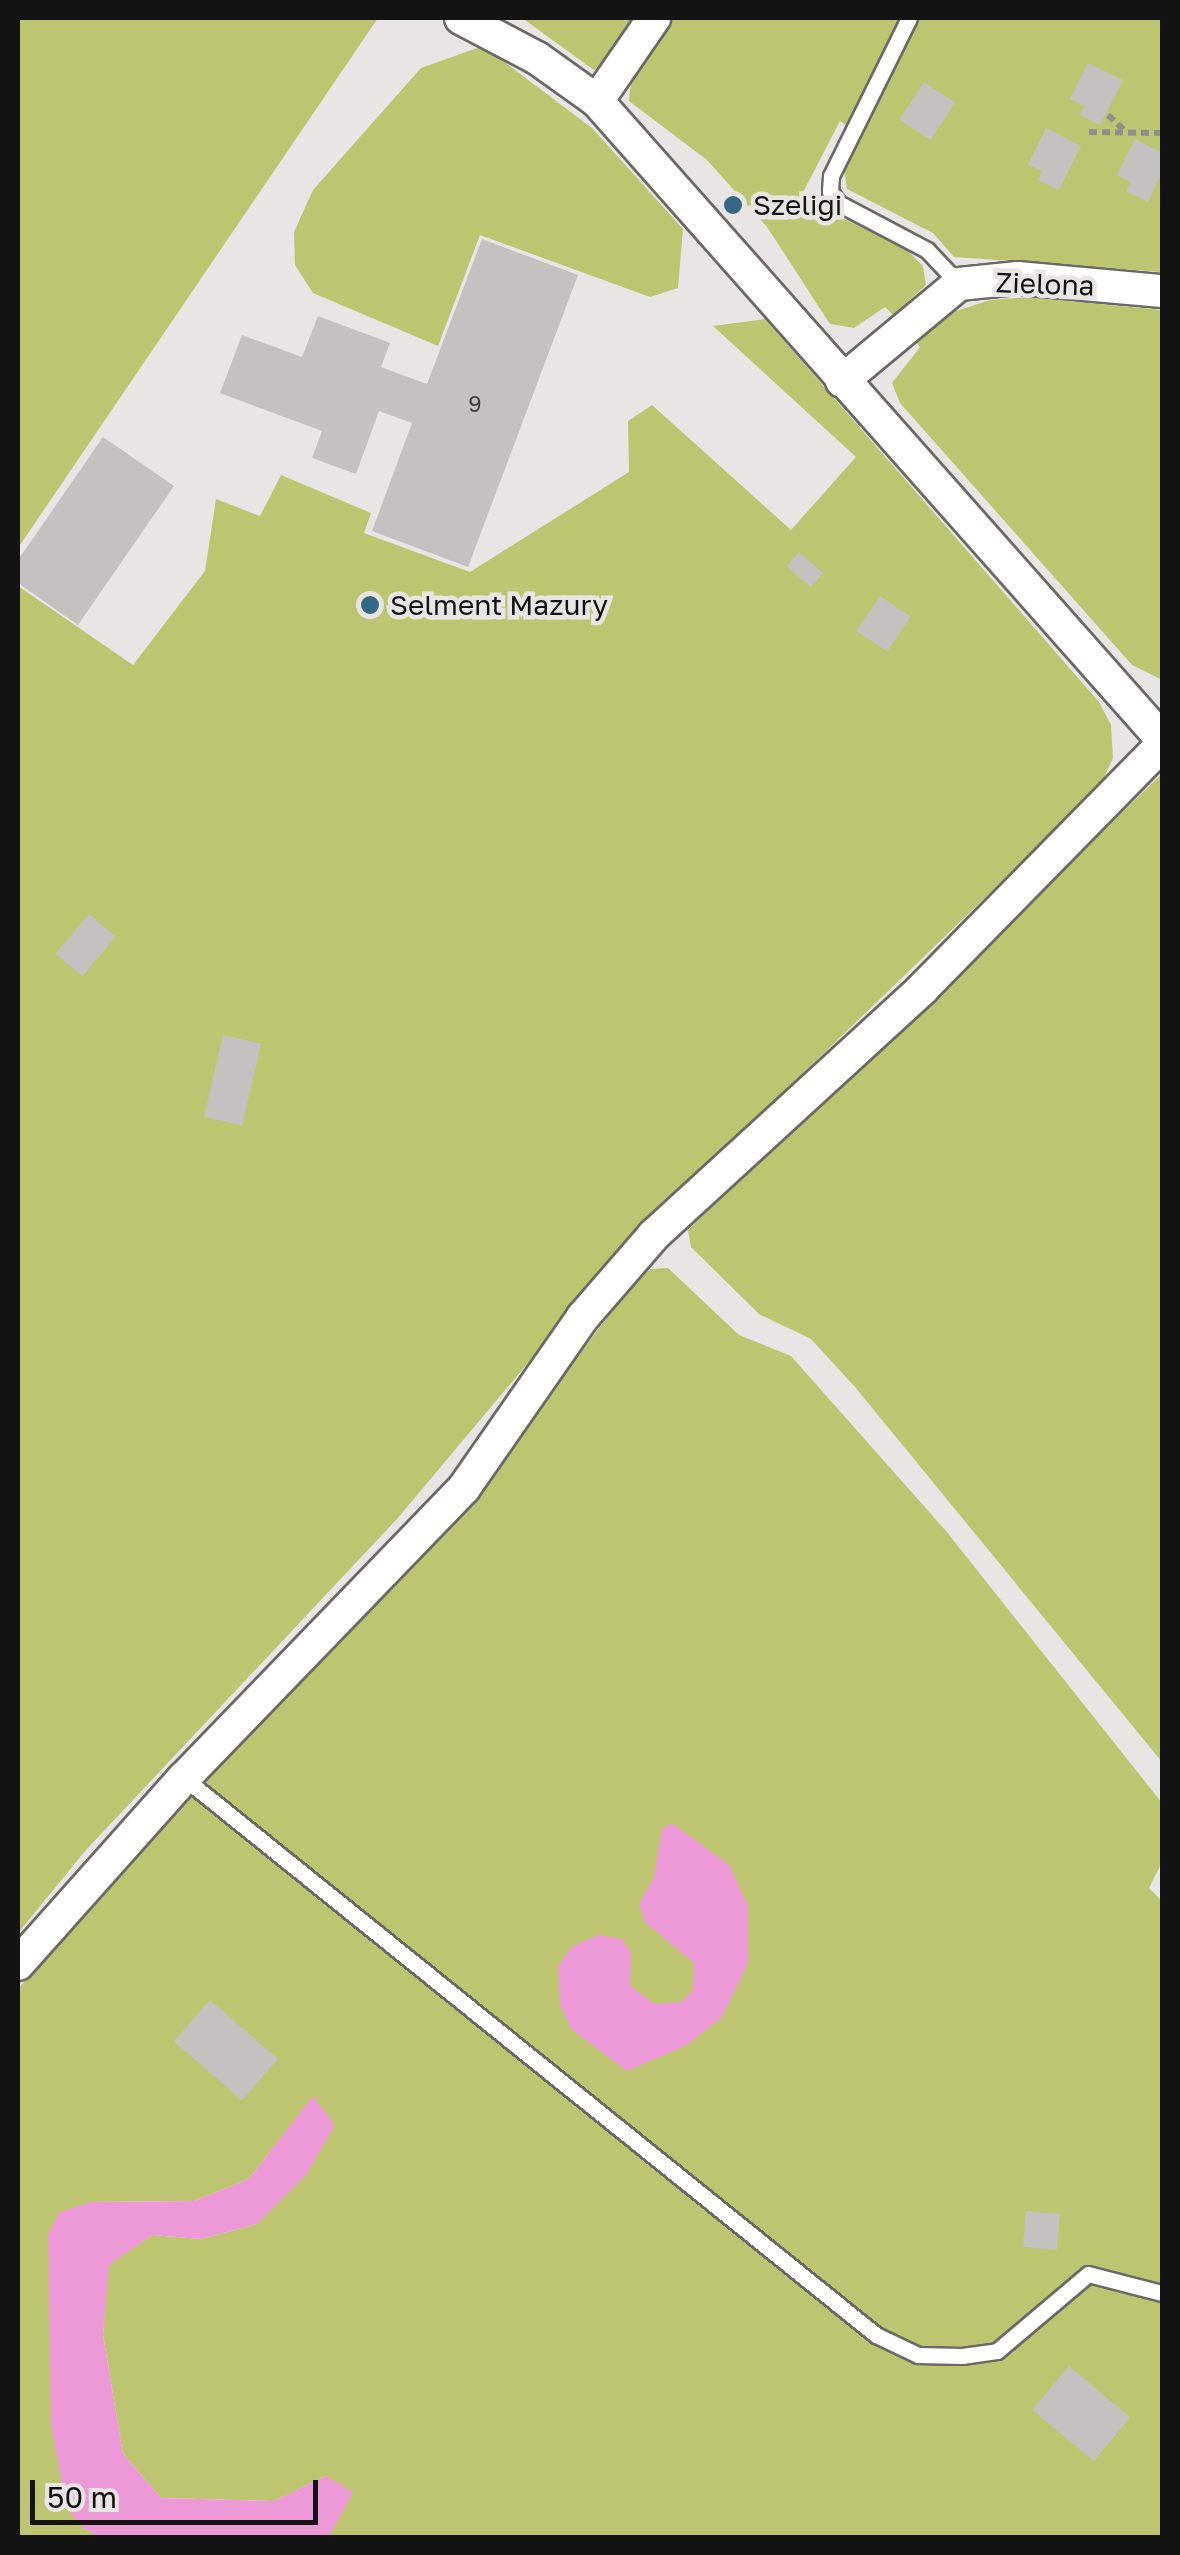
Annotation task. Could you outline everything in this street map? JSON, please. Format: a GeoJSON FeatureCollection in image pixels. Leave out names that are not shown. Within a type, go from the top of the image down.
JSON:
{"type":"FeatureCollection","features":[{"type":"Feature","properties":{"kind":"street"},"geometry":{"type":"LineString","coordinates":[[18,1964],[184,1778],[464,1488],[582,1317],[654,1235],[922,989],[1162,742],[842,381],[668,175],[597,101],[537,58],[461,18]]}},
{"type":"Feature","properties":{"kind":"street"},"geometry":{"type":"LineString","coordinates":[[597,101],[654,18]]}},
{"type":"Feature","properties":{"kind":"street","name":"Zielona"},"geometry":{"type":"LineString","coordinates":[[842,381],[959,284],[1018,278],[1162,291]]}},
{"type":"Feature","properties":{"kind":"lane"},"geometry":{"type":"LineString","coordinates":[[909,18],[831,176],[830,191],[838,202],[927,250],[959,284]]}},
{"type":"Feature","properties":{"kind":"lane"},"geometry":{"type":"LineString","coordinates":[[184,1778],[876,2335],[918,2355],[962,2356],[998,2351],[1088,2274],[1162,2293]]}},
{"type":"Feature","properties":{"kind":"path"},"geometry":{"type":"LineString","coordinates":[[1108,115],[1125,131]]}},
{"type":"Feature","properties":{"kind":"path"},"geometry":{"type":"LineString","coordinates":[[1090,132],[1162,133]]}},
{"type":"Feature","properties":{"kind":"green space"},"geometry":{"type":"Polygon","coordinates":[[[18,18],[378,18],[18,548],[18,18]]]}},
{"type":"Feature","properties":{"kind":"green space"},"geometry":{"type":"Polygon","coordinates":[[[522,18],[639,18],[609,62],[594,70],[522,18]]]}},
{"type":"Feature","properties":{"kind":"green space"},"geometry":{"type":"Polygon","coordinates":[[[669,18],[1162,18],[1162,272],[954,257],[933,233],[847,189],[844,169],[861,135],[840,121],[800,198],[905,248],[923,266],[926,285],[893,315],[885,307],[854,328],[830,324],[767,227],[707,160],[629,101],[631,82],[669,18]]]}},
{"type":"Feature","properties":{"kind":"green space"},"geometry":{"type":"Polygon","coordinates":[[[483,46],[592,128],[683,229],[678,288],[650,297],[480,235],[438,346],[313,293],[295,265],[294,232],[313,190],[421,68],[483,46]]]}},
{"type":"Feature","properties":{"kind":"green space"},"geometry":{"type":"Polygon","coordinates":[[[1028,297],[1162,310],[1162,680],[1132,665],[900,403],[892,383],[920,347],[913,337],[944,315],[990,300],[1028,297]]]}},
{"type":"Feature","properties":{"kind":"green space"},"geometry":{"type":"Polygon","coordinates":[[[765,319],[1099,702],[1111,725],[1113,758],[1099,788],[636,1234],[397,1519],[86,1850],[18,1933],[18,586],[133,665],[205,571],[216,499],[260,516],[281,475],[371,513],[364,533],[470,572],[629,472],[628,421],[652,405],[791,530],[856,457],[713,326],[765,319]]]}},
{"type":"Feature","properties":{"kind":"green space"},"geometry":{"type":"Polygon","coordinates":[[[1162,774],[1162,1762],[855,1387],[811,1339],[759,1314],[691,1247],[688,1230],[1162,774]]]}},
{"type":"Feature","properties":{"kind":"green space"},"geometry":{"type":"Polygon","coordinates":[[[668,1268],[739,1335],[791,1356],[946,1531],[1162,1803],[1162,1862],[1149,1888],[1162,1901],[1162,2537],[329,2538],[326,2476],[274,2501],[161,2498],[123,2454],[103,2335],[108,2265],[152,2235],[201,2239],[257,2224],[313,2097],[249,2179],[194,2201],[91,2202],[83,2528],[102,2537],[18,2538],[18,1989],[122,1869],[444,1533],[625,1294],[650,1269],[668,1268]]]}},
{"type":"Feature","properties":{"kind":"shaded area"},"geometry":{"type":"Polygon","coordinates":[[[672,1823],[729,1865],[748,1906],[748,1963],[722,2017],[687,2045],[627,2071],[572,2030],[560,2005],[558,1966],[573,1946],[599,1935],[622,1939],[631,1953],[630,1986],[655,2004],[681,2002],[693,1990],[694,1963],[645,1922],[639,1904],[654,1877],[662,1829],[672,1823]]]}},
{"type":"Feature","properties":{"kind":"shaded area"},"geometry":{"type":"Polygon","coordinates":[[[313,2096],[335,2125],[306,2175],[257,2224],[201,2239],[152,2235],[109,2265],[103,2335],[123,2454],[161,2498],[274,2501],[326,2476],[353,2492],[329,2537],[102,2538],[83,2528],[66,2507],[51,2424],[48,2234],[60,2212],[91,2202],[194,2201],[249,2179],[313,2096]]]}},
{"type":"Feature","properties":{"kind":"building"},"geometry":{"type":"Polygon","coordinates":[[[1088,63],[1123,80],[1100,125],[1080,115],[1084,106],[1070,99],[1088,63]]]}},
{"type":"Feature","properties":{"kind":"building"},"geometry":{"type":"Polygon","coordinates":[[[924,82],[955,102],[931,140],[899,120],[924,82]]]}},
{"type":"Feature","properties":{"kind":"building"},"geometry":{"type":"Polygon","coordinates":[[[1046,128],[1081,146],[1059,190],[1038,180],[1042,171],[1028,165],[1046,128]]]}},
{"type":"Feature","properties":{"kind":"building"},"geometry":{"type":"Polygon","coordinates":[[[1135,139],[1162,153],[1162,172],[1148,202],[1126,191],[1131,183],[1117,175],[1135,139]]]}},
{"type":"Feature","properties":{"kind":"building"},"geometry":{"type":"Polygon","coordinates":[[[482,239],[578,275],[468,567],[372,531],[412,423],[379,411],[356,474],[312,458],[322,431],[220,393],[242,335],[302,357],[318,316],[390,343],[381,367],[427,384],[482,239]]]}},
{"type":"Feature","properties":{"kind":"building"},"geometry":{"type":"Polygon","coordinates":[[[103,437],[174,486],[78,625],[18,583],[18,560],[103,437]]]}},
{"type":"Feature","properties":{"kind":"building"},"geometry":{"type":"Polygon","coordinates":[[[799,552],[823,573],[811,587],[787,566],[799,552]]]}},
{"type":"Feature","properties":{"kind":"building"},"geometry":{"type":"Polygon","coordinates":[[[880,596],[911,617],[887,652],[857,631],[880,596]]]}},
{"type":"Feature","properties":{"kind":"building"},"geometry":{"type":"Polygon","coordinates":[[[89,914],[116,936],[82,976],[56,954],[89,914]]]}},
{"type":"Feature","properties":{"kind":"building"},"geometry":{"type":"Polygon","coordinates":[[[223,1035],[261,1044],[242,1126],[204,1117],[223,1035]]]}},
{"type":"Feature","properties":{"kind":"building"},"geometry":{"type":"Polygon","coordinates":[[[210,2000],[278,2059],[242,2101],[174,2042],[210,2000]]]}},
{"type":"Feature","properties":{"kind":"building"},"geometry":{"type":"Polygon","coordinates":[[[1026,2211],[1060,2214],[1057,2250],[1023,2247],[1026,2211]]]}},
{"type":"Feature","properties":{"kind":"building"},"geometry":{"type":"Polygon","coordinates":[[[1069,2366],[1130,2417],[1094,2461],[1032,2410],[1069,2366]]]}},
{"type":"Feature","properties":{"kind":"place","name":"Szeligi"},"geometry":{"type":"Point","coordinates":[733,205]}},
{"type":"Feature","properties":{"kind":"place","name":"Selment Mazury"},"geometry":{"type":"Point","coordinates":[370,605]}}]}
